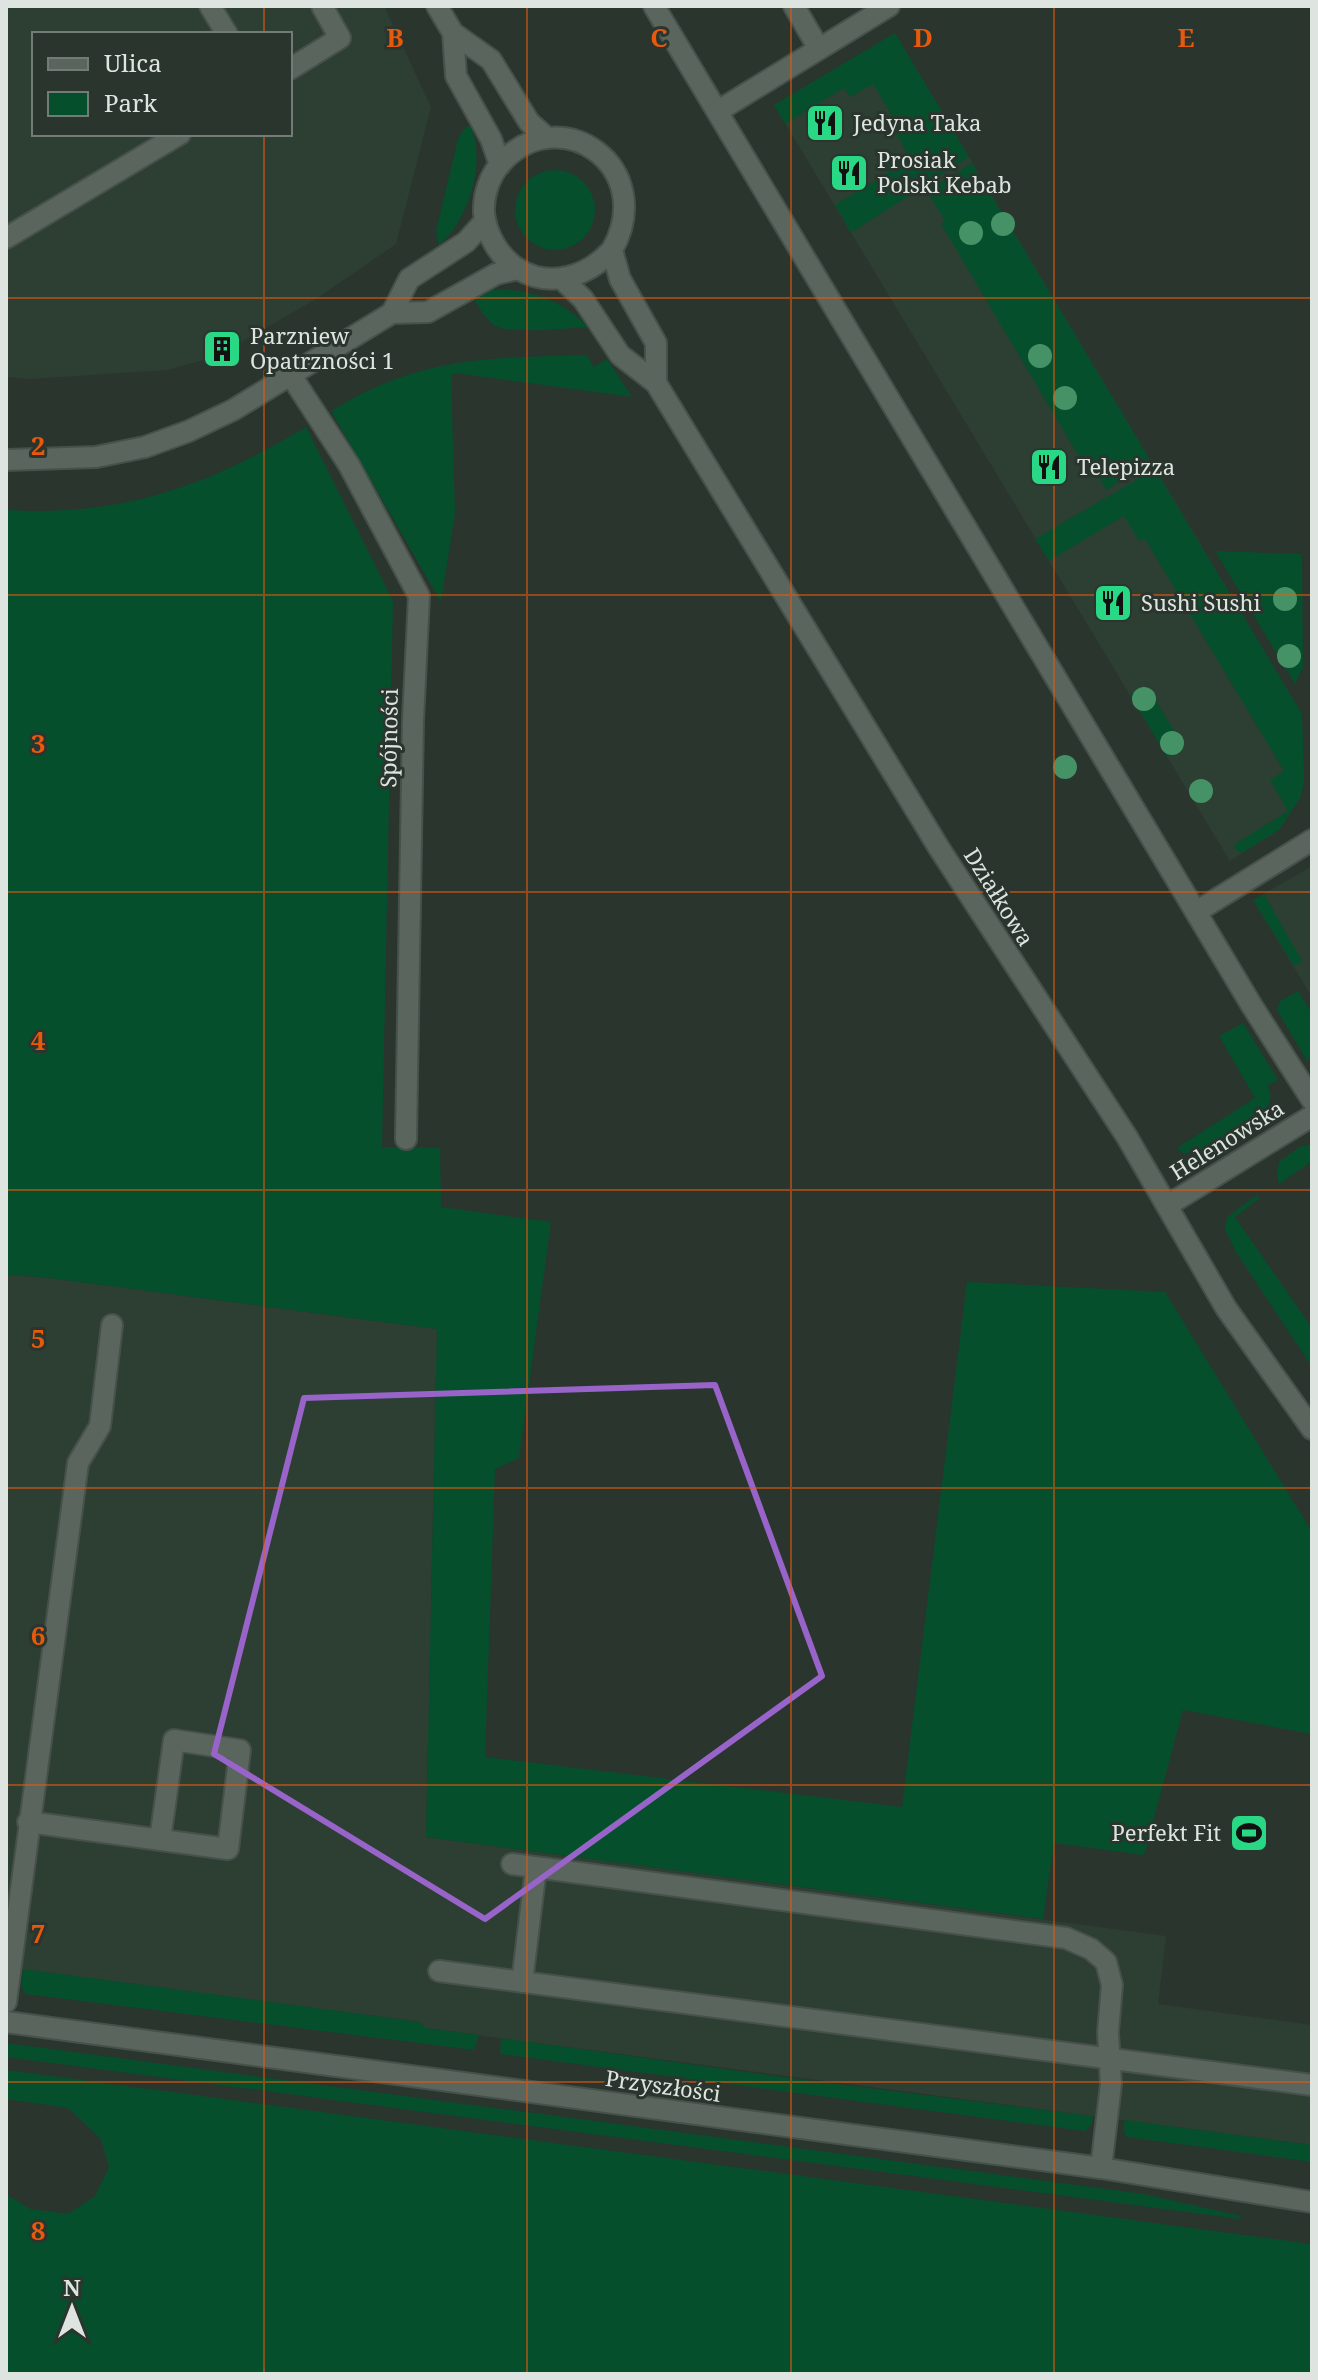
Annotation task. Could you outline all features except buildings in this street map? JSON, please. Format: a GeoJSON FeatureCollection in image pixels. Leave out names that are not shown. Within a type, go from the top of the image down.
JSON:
{"type":"FeatureCollection","features":[{"type":"Feature","properties":{"kind":"street"},"geometry":{"type":"LineString","coordinates":[[210,6],[226,32]]}},
{"type":"Feature","properties":{"kind":"street"},"geometry":{"type":"LineString","coordinates":[[292,68],[340,38],[322,6]]}},
{"type":"Feature","properties":{"kind":"street"},"geometry":{"type":"LineString","coordinates":[[437,6],[453,33],[491,60],[504,86],[529,122],[547,138]]}},
{"type":"Feature","properties":{"kind":"street"},"geometry":{"type":"LineString","coordinates":[[654,6],[1252,1006],[1312,1100]]}},
{"type":"Feature","properties":{"kind":"street"},"geometry":{"type":"LineString","coordinates":[[794,6],[819,49]]}},
{"type":"Feature","properties":{"kind":"street"},"geometry":{"type":"LineString","coordinates":[[718,111],[889,6]]}},
{"type":"Feature","properties":{"kind":"street"},"geometry":{"type":"LineString","coordinates":[[453,33],[456,76],[491,139],[500,165]]}},
{"type":"Feature","properties":{"kind":"street"},"geometry":{"type":"LineString","coordinates":[[6,238],[177,136]]}},
{"type":"Feature","properties":{"kind":"street"},"geometry":{"type":"LineString","coordinates":[[547,138],[565,138],[583,143],[598,152],[611,165],[625,198],[621,234],[612,250],[590,270],[562,279],[539,277],[518,269],[503,256],[492,240],[485,221],[488,185],[500,165],[521,147],[547,138]]}},
{"type":"Feature","properties":{"kind":"street"},"geometry":{"type":"LineString","coordinates":[[392,313],[409,279],[466,242],[485,221]]}},
{"type":"Feature","properties":{"kind":"street"},"geometry":{"type":"LineString","coordinates":[[612,250],[620,279],[656,343],[656,383]]}},
{"type":"Feature","properties":{"kind":"street"},"geometry":{"type":"LineString","coordinates":[[6,460],[96,457],[145,447],[189,431],[233,410],[392,313],[428,312],[496,274],[518,269]]}},
{"type":"Feature","properties":{"kind":"street","name":"Działkowa"},"geometry":{"type":"LineString","coordinates":[[562,279],[583,299],[620,355],[656,383],[939,848],[1127,1137],[1226,1308],[1312,1429]]}},
{"type":"Feature","properties":{"kind":"street","name":"Spójności"},"geometry":{"type":"LineString","coordinates":[[290,374],[349,465],[419,596],[413,720],[406,1139]]}},
{"type":"Feature","properties":{"kind":"street"},"geometry":{"type":"LineString","coordinates":[[1196,912],[1312,840]]}},
{"type":"Feature","properties":{"kind":"street","name":"Helenowska"},"geometry":{"type":"LineString","coordinates":[[1168,1205],[1312,1116]]}},
{"type":"Feature","properties":{"kind":"street"},"geometry":{"type":"LineString","coordinates":[[6,2002],[78,1463],[100,1426],[112,1325]]}},
{"type":"Feature","properties":{"kind":"street"},"geometry":{"type":"LineString","coordinates":[[28,1822],[160,1840],[228,1849],[240,1750],[174,1740],[160,1840]]}},
{"type":"Feature","properties":{"kind":"street"},"geometry":{"type":"LineString","coordinates":[[512,1864],[1066,1938],[1091,1949],[1106,1962],[1112,1985],[1108,2032],[1111,2058],[1109,2118],[1101,2168]]}},
{"type":"Feature","properties":{"kind":"street"},"geometry":{"type":"LineString","coordinates":[[522,1982],[536,1868]]}},
{"type":"Feature","properties":{"kind":"street"},"geometry":{"type":"LineString","coordinates":[[439,1971],[1312,2085]]}},
{"type":"Feature","properties":{"kind":"street","name":"Przyszłości"},"geometry":{"type":"LineString","coordinates":[[6,2022],[1101,2168],[1312,2202]]}},
{"type":"Feature","properties":{"kind":"highlighted area"},"geometry":{"type":"Polygon","coordinates":[[[715,1385],[822,1676],[485,1919],[214,1754],[304,1398],[715,1385]]]}},
{"type":"Feature","properties":{"kind":"shaded area"},"geometry":{"type":"Polygon","coordinates":[[[6,6],[384,6],[431,107],[396,244],[316,299],[217,356],[168,370],[30,379],[6,377],[6,6]]]}},
{"type":"Feature","properties":{"kind":"shaded area"},"geometry":{"type":"Polygon","coordinates":[[[895,33],[1302,714],[1304,782],[1300,798],[1279,830],[1230,861],[774,105],[895,33]]]}},
{"type":"Feature","properties":{"kind":"shaded area"},"geometry":{"type":"Polygon","coordinates":[[[1312,866],[1312,997],[1253,900],[1312,866]]]}},
{"type":"Feature","properties":{"kind":"shaded area"},"geometry":{"type":"Polygon","coordinates":[[[6,1275],[42,1277],[437,1329],[426,1837],[1166,1936],[1158,2004],[1312,2025],[1312,2145],[521,2041],[426,2028],[420,2022],[6,1967],[6,1275]]]}},
{"type":"Feature","properties":{"kind":"green space"},"geometry":{"type":"Polygon","coordinates":[[[895,33],[969,157],[851,233],[835,205],[888,173],[884,166],[907,153],[887,117],[891,114],[873,84],[850,97],[844,88],[785,124],[774,105],[895,33]]]}},
{"type":"Feature","properties":{"kind":"green space"},"geometry":{"type":"Polygon","coordinates":[[[470,125],[477,156],[472,189],[459,221],[439,246],[436,231],[458,139],[470,125]]]}},
{"type":"Feature","properties":{"kind":"green space"},"geometry":{"type":"Polygon","coordinates":[[[972,163],[1152,463],[1106,490],[1088,457],[1081,460],[941,224],[945,221],[927,191],[972,163]]]}},
{"type":"Feature","properties":{"kind":"green space"},"geometry":{"type":"Polygon","coordinates":[[[555,170],[570,173],[583,182],[592,195],[595,210],[592,225],[583,238],[570,247],[555,250],[540,247],[527,238],[518,225],[515,210],[518,195],[527,182],[540,173],[555,170]]]}},
{"type":"Feature","properties":{"kind":"green space"},"geometry":{"type":"Polygon","coordinates":[[[493,290],[520,291],[545,298],[568,310],[588,327],[528,330],[498,327],[487,318],[473,298],[493,290]]]}},
{"type":"Feature","properties":{"kind":"green space"},"geometry":{"type":"Polygon","coordinates":[[[587,355],[594,367],[607,359],[632,397],[455,373],[451,376],[455,513],[441,602],[331,411],[394,379],[425,370],[517,357],[587,355]]]}},
{"type":"Feature","properties":{"kind":"green space"},"geometry":{"type":"Polygon","coordinates":[[[306,427],[393,601],[382,1147],[440,1148],[441,1207],[551,1222],[519,1458],[495,1469],[485,1757],[902,1807],[967,1282],[1165,1292],[1312,1532],[1312,1734],[1183,1710],[1144,1855],[1054,1843],[1043,1919],[426,1837],[437,1329],[42,1277],[6,1275],[6,510],[88,508],[163,493],[234,466],[306,427]]]}},
{"type":"Feature","properties":{"kind":"green space"},"geometry":{"type":"Polygon","coordinates":[[[1155,469],[1302,714],[1304,782],[1300,798],[1279,830],[1242,853],[1234,848],[1235,844],[1288,811],[1270,780],[1284,771],[1145,539],[1139,541],[1124,516],[1049,561],[1035,539],[1155,469]]]}},
{"type":"Feature","properties":{"kind":"green space"},"geometry":{"type":"Polygon","coordinates":[[[1215,551],[1302,554],[1303,667],[1295,684],[1215,551]]]}},
{"type":"Feature","properties":{"kind":"green space"},"geometry":{"type":"Polygon","coordinates":[[[1147,686],[1184,747],[1167,757],[1130,694],[1147,686]]]}},
{"type":"Feature","properties":{"kind":"green space"},"geometry":{"type":"Polygon","coordinates":[[[1264,894],[1302,961],[1294,966],[1253,900],[1264,894]]]}},
{"type":"Feature","properties":{"kind":"green space"},"geometry":{"type":"Polygon","coordinates":[[[1298,991],[1312,1014],[1312,1057],[1307,1061],[1277,1010],[1280,1001],[1298,991]]]}},
{"type":"Feature","properties":{"kind":"green space"},"geometry":{"type":"Polygon","coordinates":[[[1243,1023],[1278,1080],[1267,1086],[1271,1095],[1269,1105],[1265,1111],[1201,1154],[1198,1149],[1184,1154],[1177,1148],[1255,1098],[1219,1036],[1243,1023]]]}},
{"type":"Feature","properties":{"kind":"green space"},"geometry":{"type":"Polygon","coordinates":[[[1301,1146],[1312,1146],[1312,1161],[1279,1184],[1279,1162],[1301,1146]]]}},
{"type":"Feature","properties":{"kind":"green space"},"geometry":{"type":"Polygon","coordinates":[[[1257,1195],[1260,1198],[1235,1217],[1312,1328],[1312,1367],[1236,1252],[1225,1229],[1227,1217],[1257,1195]]]}},
{"type":"Feature","properties":{"kind":"green space"},"geometry":{"type":"Polygon","coordinates":[[[23,1969],[420,2022],[426,2028],[479,2035],[474,2050],[25,1994],[21,1985],[23,1969]]]}},
{"type":"Feature","properties":{"kind":"green space"},"geometry":{"type":"Polygon","coordinates":[[[501,2038],[1093,2116],[1092,2124],[1085,2131],[500,2054],[501,2038]]]}},
{"type":"Feature","properties":{"kind":"green space"},"geometry":{"type":"Polygon","coordinates":[[[6,2043],[1144,2194],[1241,2216],[1240,2219],[6,2057],[6,2043]]]}},
{"type":"Feature","properties":{"kind":"green space"},"geometry":{"type":"Polygon","coordinates":[[[6,2070],[1312,2244],[1312,2374],[6,2374],[6,2194],[30,2209],[68,2214],[95,2196],[109,2167],[101,2139],[68,2108],[6,2099],[6,2070]]]}},
{"type":"Feature","properties":{"kind":"green space"},"geometry":{"type":"Polygon","coordinates":[[[1125,2120],[1312,2145],[1312,2162],[1127,2137],[1123,2129],[1125,2120]]]}},
{"type":"Feature","properties":{"kind":"place","name":"Jedyna Taka"},"geometry":{"type":"Point","coordinates":[825,123]}},
{"type":"Feature","properties":{"kind":"place","name":"Prosiak Polski Kebab"},"geometry":{"type":"Point","coordinates":[849,173]}},
{"type":"Feature","properties":{"kind":"place","name":"Parzniew Opatrzności 1"},"geometry":{"type":"Point","coordinates":[222,349]}},
{"type":"Feature","properties":{"kind":"place","name":"Telepizza"},"geometry":{"type":"Point","coordinates":[1049,467]}},
{"type":"Feature","properties":{"kind":"place","name":"Sushi Sushi"},"geometry":{"type":"Point","coordinates":[1113,603]}},
{"type":"Feature","properties":{"kind":"place","name":"Perfekt Fit"},"geometry":{"type":"Point","coordinates":[1249,1833]}}]}
